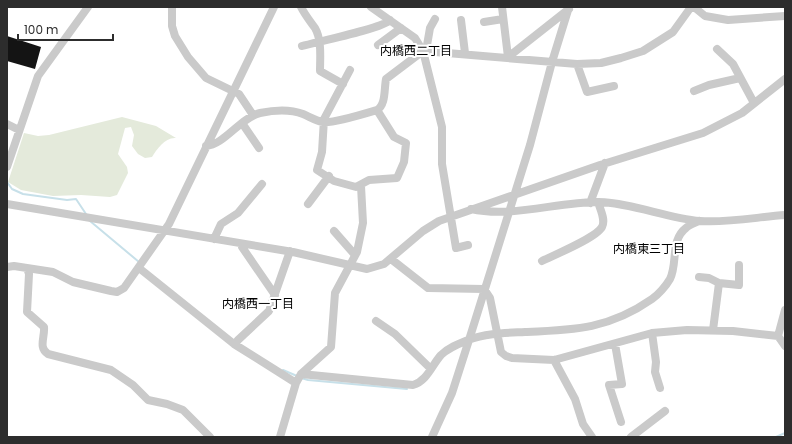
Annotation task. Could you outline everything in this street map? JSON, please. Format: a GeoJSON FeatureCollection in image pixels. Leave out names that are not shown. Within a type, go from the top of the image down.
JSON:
{"type":"FeatureCollection","features":[{"type":"Feature","properties":{"kind":"street"},"geometry":{"type":"LineString","coordinates":[[7,167],[38,76],[88,7]]}},
{"type":"Feature","properties":{"kind":"street"},"geometry":{"type":"LineString","coordinates":[[172,7],[172,26],[175,36],[188,57],[206,78],[232,92],[239,94],[253,115]]}},
{"type":"Feature","properties":{"kind":"street"},"geometry":{"type":"LineString","coordinates":[[7,267],[53,272],[73,282],[117,292],[124,288],[164,230],[274,7]]}},
{"type":"Feature","properties":{"kind":"street"},"geometry":{"type":"LineString","coordinates":[[301,7],[315,29],[320,41],[320,71],[343,84]]}},
{"type":"Feature","properties":{"kind":"street"},"geometry":{"type":"LineString","coordinates":[[372,7],[415,38],[425,50]]}},
{"type":"Feature","properties":{"kind":"street"},"geometry":{"type":"LineString","coordinates":[[502,7],[508,57]]}},
{"type":"Feature","properties":{"kind":"street"},"geometry":{"type":"LineString","coordinates":[[206,146],[212,146],[253,115],[283,110],[301,113],[324,123],[377,110],[381,108],[383,102],[386,80],[425,50],[577,64],[614,60],[643,51],[673,32],[692,7],[705,16],[728,20],[785,16]]}},
{"type":"Feature","properties":{"kind":"street"},"geometry":{"type":"LineString","coordinates":[[508,57],[570,8]]}},
{"type":"Feature","properties":{"kind":"street"},"geometry":{"type":"LineString","coordinates":[[432,437],[452,393],[510,211],[539,114],[552,62],[570,8]]}},
{"type":"Feature","properties":{"kind":"street"},"geometry":{"type":"LineString","coordinates":[[484,22],[503,19]]}},
{"type":"Feature","properties":{"kind":"street"},"geometry":{"type":"LineString","coordinates":[[302,46],[388,23],[390,20]]}},
{"type":"Feature","properties":{"kind":"street"},"geometry":{"type":"LineString","coordinates":[[435,20],[430,28],[425,50],[442,127],[442,164],[452,215],[456,248],[468,245]]}},
{"type":"Feature","properties":{"kind":"street"},"geometry":{"type":"LineString","coordinates":[[461,20],[464,53]]}},
{"type":"Feature","properties":{"kind":"street"},"geometry":{"type":"LineString","coordinates":[[378,45],[399,32],[401,28]]}},
{"type":"Feature","properties":{"kind":"street"},"geometry":{"type":"LineString","coordinates":[[717,49],[733,64],[754,103]]}},
{"type":"Feature","properties":{"kind":"street"},"geometry":{"type":"LineString","coordinates":[[577,64],[587,92],[614,86]]}},
{"type":"Feature","properties":{"kind":"street"},"geometry":{"type":"LineString","coordinates":[[350,70],[324,118],[322,152],[317,170],[329,176],[334,181],[349,186],[360,186],[369,180],[397,178],[404,162],[406,142],[394,136],[377,110]]}},
{"type":"Feature","properties":{"kind":"street"},"geometry":{"type":"LineString","coordinates":[[694,92],[709,85],[740,78]]}},
{"type":"Feature","properties":{"kind":"street"},"geometry":{"type":"LineString","coordinates":[[7,204],[290,251],[368,269],[377,267],[391,259],[423,231],[452,215],[605,163],[703,133],[721,124],[754,103],[785,79]]}},
{"type":"Feature","properties":{"kind":"street"},"geometry":{"type":"LineString","coordinates":[[242,123],[259,148]]}},
{"type":"Feature","properties":{"kind":"street"},"geometry":{"type":"LineString","coordinates":[[7,124],[19,130]]}},
{"type":"Feature","properties":{"kind":"street"},"geometry":{"type":"LineString","coordinates":[[542,261],[576,245],[602,227],[603,219],[594,203],[605,163]]}},
{"type":"Feature","properties":{"kind":"street"},"geometry":{"type":"LineString","coordinates":[[308,204],[329,176]]}},
{"type":"Feature","properties":{"kind":"street"},"geometry":{"type":"LineString","coordinates":[[214,239],[221,224],[238,213],[262,184]]}},
{"type":"Feature","properties":{"kind":"street"},"geometry":{"type":"LineString","coordinates":[[280,437],[296,383],[301,374],[332,347],[335,293],[355,255],[363,223],[360,186]]}},
{"type":"Feature","properties":{"kind":"street"},"geometry":{"type":"LineString","coordinates":[[471,209],[482,211],[510,211],[594,203],[630,207],[699,221],[785,215]]}},
{"type":"Feature","properties":{"kind":"street"},"geometry":{"type":"LineString","coordinates":[[301,374],[413,385],[418,384],[442,355],[450,348],[469,340],[496,333],[577,330],[594,327],[634,312],[655,297],[670,278],[678,236],[686,227],[699,221]]}},
{"type":"Feature","properties":{"kind":"street"},"geometry":{"type":"LineString","coordinates":[[334,231],[355,255]]}},
{"type":"Feature","properties":{"kind":"street"},"geometry":{"type":"LineString","coordinates":[[243,244],[242,247],[275,295]]}},
{"type":"Feature","properties":{"kind":"street"},"geometry":{"type":"LineString","coordinates":[[235,344],[266,316],[290,251]]}},
{"type":"Feature","properties":{"kind":"street"},"geometry":{"type":"LineString","coordinates":[[391,259],[428,288],[484,289]]}},
{"type":"Feature","properties":{"kind":"street"},"geometry":{"type":"LineString","coordinates":[[699,277],[709,278],[719,283],[739,285],[739,265]]}},
{"type":"Feature","properties":{"kind":"street"},"geometry":{"type":"LineString","coordinates":[[27,268],[29,274],[27,312],[44,327],[42,346],[43,351],[48,354],[110,370],[133,385],[148,400],[168,404],[183,410],[210,437]]}},
{"type":"Feature","properties":{"kind":"street"},"geometry":{"type":"LineString","coordinates":[[139,268],[235,344],[296,383]]}},
{"type":"Feature","properties":{"kind":"street"},"geometry":{"type":"LineString","coordinates":[[713,330],[719,283]]}},
{"type":"Feature","properties":{"kind":"street"},"geometry":{"type":"LineString","coordinates":[[484,289],[490,298],[501,352],[506,356],[554,360],[652,333],[687,330],[713,330],[778,336],[785,346]]}},
{"type":"Feature","properties":{"kind":"street"},"geometry":{"type":"LineString","coordinates":[[778,336],[785,310]]}},
{"type":"Feature","properties":{"kind":"street"},"geometry":{"type":"LineString","coordinates":[[376,321],[395,334],[431,369]]}},
{"type":"Feature","properties":{"kind":"street"},"geometry":{"type":"LineString","coordinates":[[652,333],[656,362],[655,372],[660,388]]}},
{"type":"Feature","properties":{"kind":"street"},"geometry":{"type":"LineString","coordinates":[[616,344],[622,384],[609,385],[621,422]]}},
{"type":"Feature","properties":{"kind":"street"},"geometry":{"type":"LineString","coordinates":[[554,360],[575,399],[583,424],[592,437]]}},
{"type":"Feature","properties":{"kind":"street"},"geometry":{"type":"LineString","coordinates":[[631,437],[665,411]]}},
{"type":"Feature","properties":{"kind":"green space"},"geometry":{"type":"Polygon","coordinates":[[[122,117],[156,126],[176,138],[168,139],[159,147],[152,157],[145,158],[138,154],[132,146],[134,135],[131,127],[125,128],[118,154],[127,167],[128,173],[117,195],[110,197],[81,195],[53,196],[21,190],[8,182],[24,133],[38,136],[49,135],[122,117]]]}},
{"type":"Feature","properties":{"kind":"building"},"geometry":{"type":"Polygon","coordinates":[[[7,36],[41,47],[35,69],[7,61],[7,36]]]}},
{"type":"Feature","properties":{"kind":"waterway"},"geometry":{"type":"LineString","coordinates":[[7,182],[12,189],[23,194],[67,200],[76,199],[86,214]]}},
{"type":"Feature","properties":{"kind":"waterway"},"geometry":{"type":"LineString","coordinates":[[90,221],[139,262]]}},
{"type":"Feature","properties":{"kind":"waterway"},"geometry":{"type":"LineString","coordinates":[[283,370],[297,376]]}},
{"type":"Feature","properties":{"kind":"waterway"},"geometry":{"type":"LineString","coordinates":[[301,378],[308,380],[407,389]]}},
{"type":"Feature","properties":{"kind":"waterway"},"geometry":{"type":"LineString","coordinates":[[776,437],[785,433]]}},
{"type":"Feature","properties":{"kind":"district","name":"内橋西二丁目"},"geometry":{"type":"Point","coordinates":[416,51]}},
{"type":"Feature","properties":{"kind":"district","name":"内橋東三丁目"},"geometry":{"type":"Point","coordinates":[649,249]}},
{"type":"Feature","properties":{"kind":"district","name":"内橋西一丁目"},"geometry":{"type":"Point","coordinates":[258,304]}}]}
